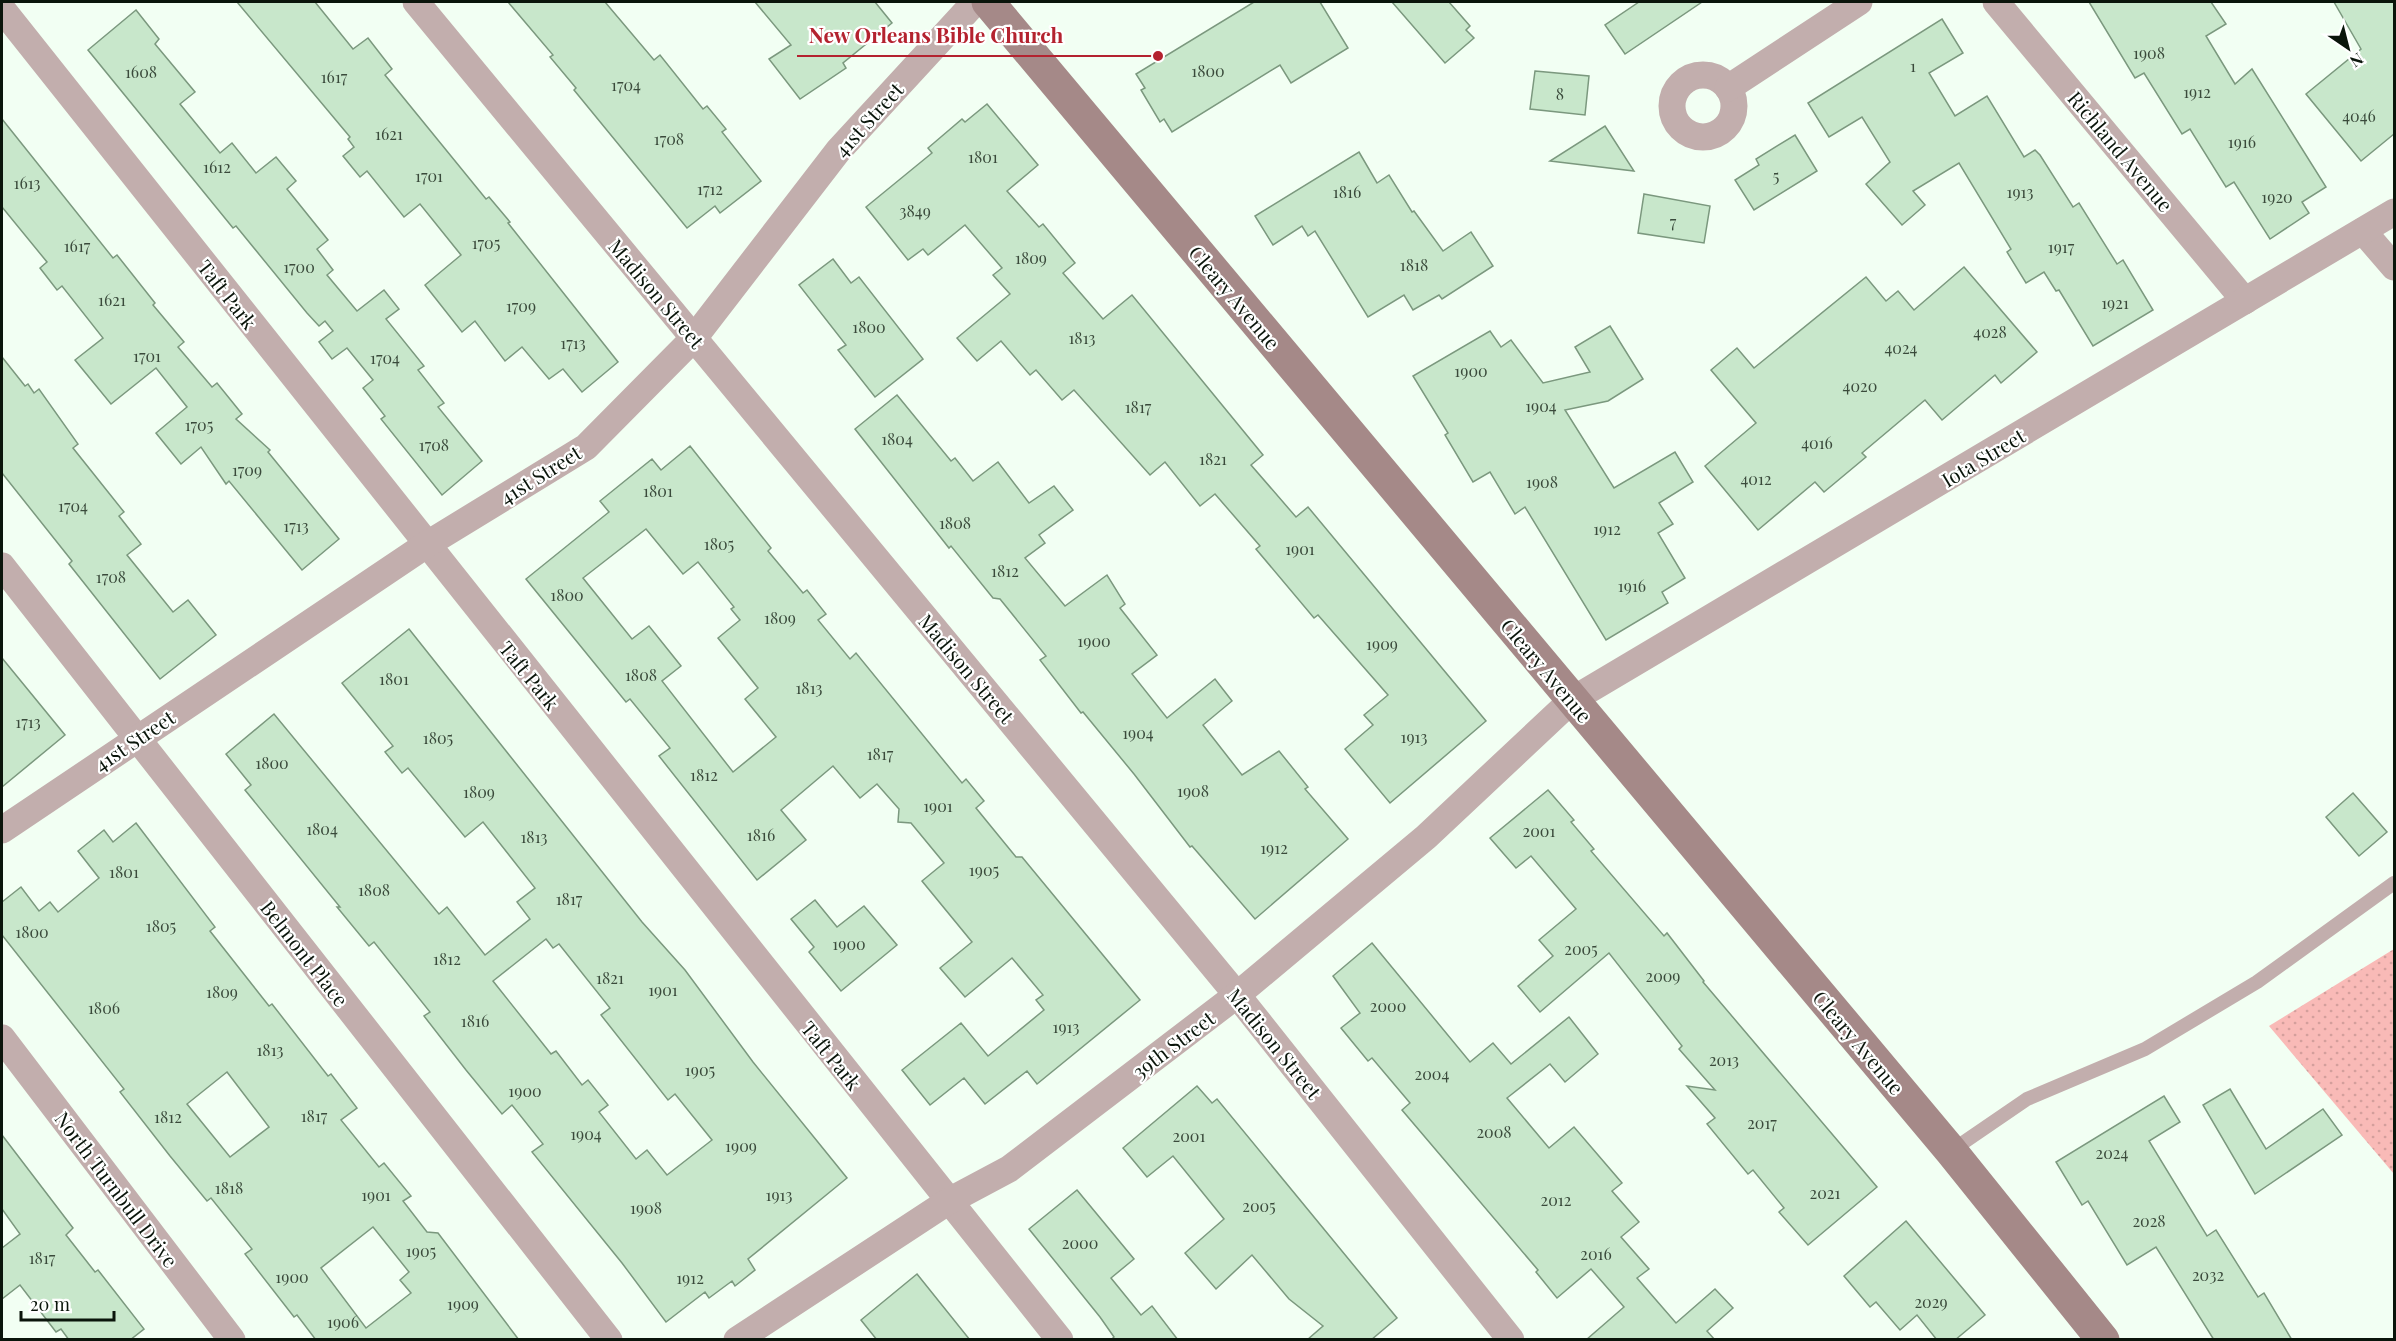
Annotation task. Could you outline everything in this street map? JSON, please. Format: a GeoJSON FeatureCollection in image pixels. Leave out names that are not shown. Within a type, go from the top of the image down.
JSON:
{"type":"FeatureCollection","features":[{"type":"Feature","properties":{"kind":"street","name":"Madison Street"},"geometry":{"type":"LineString","coordinates":[[416,2],[1237,996],[1511,1340]]}},
{"type":"Feature","properties":{"kind":"street","name":"41st Street"},"geometry":{"type":"LineString","coordinates":[[2,830],[426,545],[586,447],[694,338],[838,151],[975,2]]}},
{"type":"Feature","properties":{"kind":"street","name":"Cleary Avenue"},"geometry":{"type":"LineString","coordinates":[[988,2],[1951,1151],[2103,1340]]}},
{"type":"Feature","properties":{"kind":"street"},"geometry":{"type":"LineString","coordinates":[[1728,88],[1859,2]]}},
{"type":"Feature","properties":{"kind":"street","name":"Richland Avenue"},"geometry":{"type":"LineString","coordinates":[[1996,2],[2245,302]]}},
{"type":"Feature","properties":{"kind":"street","name":"Taft Park"},"geometry":{"type":"LineString","coordinates":[[2,9],[1060,1340]]}},
{"type":"Feature","properties":{"kind":"street","name":"Iota Street"},"geometry":{"type":"LineString","coordinates":[[1572,700],[2394,212]]}},
{"type":"Feature","properties":{"kind":"street"},"geometry":{"type":"LineString","coordinates":[[2363,231],[2394,267]]}},
{"type":"Feature","properties":{"kind":"street","name":"Belmont Place"},"geometry":{"type":"LineString","coordinates":[[2,566],[609,1340]]}},
{"type":"Feature","properties":{"kind":"street","name":"39th Street"},"geometry":{"type":"LineString","coordinates":[[737,1340],[949,1201],[1009,1169],[1237,996],[1426,837],[1572,700]]}},
{"type":"Feature","properties":{"kind":"street","name":"North Turnbull Drive"},"geometry":{"type":"LineString","coordinates":[[2,1038],[232,1340]]}},
{"type":"Feature","properties":{"kind":"lane"},"geometry":{"type":"LineString","coordinates":[[1951,1151],[2027,1099],[2145,1049],[2257,982],[2394,883]]}},
{"type":"Feature","properties":{"kind":"shaded area"},"geometry":{"type":"Polygon","coordinates":[[[2394,949],[2394,1174],[2269,1026],[2394,949]]]}},
{"type":"Feature","properties":{"kind":"building"},"geometry":{"type":"Polygon","coordinates":[[[237,2],[315,2],[353,49],[368,38],[392,69],[385,75],[486,199],[489,197],[510,222],[508,223],[618,362],[582,392],[563,369],[549,379],[522,347],[505,361],[475,321],[462,332],[425,285],[461,255],[420,204],[404,217],[367,171],[360,177],[343,156],[354,147],[348,139],[350,137],[237,2]]]}},
{"type":"Feature","properties":{"kind":"building"},"geometry":{"type":"Polygon","coordinates":[[[508,2],[605,2],[654,60],[660,55],[703,109],[707,106],[726,129],[722,132],[761,181],[720,213],[715,206],[687,228],[574,90],[576,88],[550,57],[553,55],[508,2]]]}},
{"type":"Feature","properties":{"kind":"building"},"geometry":{"type":"Polygon","coordinates":[[[755,2],[875,2],[892,23],[843,63],[846,68],[800,99],[769,59],[791,45],[755,2]]]}},
{"type":"Feature","properties":{"kind":"building"},"geometry":{"type":"Polygon","coordinates":[[[1254,2],[1320,2],[1348,48],[1291,83],[1280,65],[1172,132],[1164,119],[1160,122],[1141,90],[1145,88],[1136,74],[1254,2]]]}},
{"type":"Feature","properties":{"kind":"building"},"geometry":{"type":"Polygon","coordinates":[[[1392,2],[1449,2],[1470,26],[1466,30],[1474,38],[1445,63],[1392,2]]]}},
{"type":"Feature","properties":{"kind":"building"},"geometry":{"type":"Polygon","coordinates":[[[1639,2],[1702,2],[1625,54],[1605,25],[1639,2]]]}},
{"type":"Feature","properties":{"kind":"building"},"geometry":{"type":"Polygon","coordinates":[[[2089,2],[2211,2],[2226,24],[2206,36],[2235,84],[2252,69],[2326,187],[2302,202],[2309,213],[2270,239],[2234,182],[2226,187],[2190,129],[2182,134],[2144,73],[2135,78],[2089,2]]]}},
{"type":"Feature","properties":{"kind":"building"},"geometry":{"type":"Polygon","coordinates":[[[2334,2],[2394,2],[2394,134],[2361,161],[2306,94],[2361,49],[2334,2]]]}},
{"type":"Feature","properties":{"kind":"building"},"geometry":{"type":"Polygon","coordinates":[[[136,10],[159,39],[155,44],[195,92],[180,104],[220,153],[232,143],[256,173],[276,157],[296,181],[287,189],[328,240],[317,249],[333,270],[327,275],[357,311],[384,290],[399,309],[386,319],[424,366],[418,370],[444,403],[438,407],[482,461],[442,495],[381,419],[385,416],[363,388],[373,380],[347,348],[332,359],[319,342],[333,331],[325,321],[319,326],[307,313],[236,226],[233,228],[88,50],[136,10]]]}},
{"type":"Feature","properties":{"kind":"building"},"geometry":{"type":"Polygon","coordinates":[[[1942,19],[1963,53],[1929,73],[1955,116],[1987,96],[2024,157],[2035,150],[2040,155],[2073,207],[2079,203],[2117,264],[2123,260],[2153,310],[2093,346],[2059,290],[2056,291],[2044,272],[2026,283],[2007,252],[2011,249],[1959,163],[1913,191],[1925,205],[1902,225],[1866,184],[1890,162],[1862,117],[1829,137],[1808,103],[1942,19]]]}},
{"type":"Feature","properties":{"kind":"building"},"geometry":{"type":"Polygon","coordinates":[[[1535,71],[1589,76],[1585,115],[1530,109],[1535,71]]]}},
{"type":"Feature","properties":{"kind":"building"},"geometry":{"type":"Polygon","coordinates":[[[987,104],[1038,165],[1007,191],[1039,227],[1043,224],[1075,263],[1063,273],[1103,319],[1132,295],[1263,455],[1251,465],[1296,517],[1308,507],[1486,721],[1390,803],[1345,749],[1373,725],[1364,715],[1388,695],[1318,615],[1314,618],[1256,549],[1260,546],[1215,494],[1200,506],[1165,462],[1150,475],[1074,390],[1062,400],[1036,370],[1030,375],[1001,341],[977,361],[957,338],[1010,294],[993,275],[1002,268],[965,225],[928,255],[923,249],[908,260],[866,207],[932,153],[928,148],[962,119],[965,122],[987,104]]]}},
{"type":"Feature","properties":{"kind":"building"},"geometry":{"type":"Polygon","coordinates":[[[2,119],[113,258],[117,255],[155,303],[153,305],[184,342],[178,347],[212,387],[217,383],[242,414],[236,419],[270,450],[268,452],[339,539],[302,570],[229,481],[226,484],[201,447],[181,464],[156,433],[187,407],[156,368],[111,404],[75,360],[103,338],[62,286],[57,290],[40,268],[47,262],[2,207],[2,119]]]}},
{"type":"Feature","properties":{"kind":"building"},"geometry":{"type":"Polygon","coordinates":[[[1605,126],[1634,171],[1550,161],[1605,126]]]}},
{"type":"Feature","properties":{"kind":"building"},"geometry":{"type":"Polygon","coordinates":[[[1795,135],[1817,171],[1754,210],[1735,180],[1759,165],[1756,159],[1795,135]]]}},
{"type":"Feature","properties":{"kind":"building"},"geometry":{"type":"Polygon","coordinates":[[[1359,152],[1377,183],[1389,175],[1412,212],[1414,211],[1443,251],[1471,232],[1493,266],[1442,299],[1439,295],[1413,310],[1404,295],[1368,317],[1315,231],[1308,236],[1302,226],[1273,245],[1255,216],[1359,152]]]}},
{"type":"Feature","properties":{"kind":"building"},"geometry":{"type":"Polygon","coordinates":[[[1644,194],[1710,206],[1704,243],[1638,233],[1644,194]]]}},
{"type":"Feature","properties":{"kind":"building"},"geometry":{"type":"Polygon","coordinates":[[[833,259],[851,283],[859,277],[923,359],[875,397],[838,350],[846,345],[799,285],[833,259]]]}},
{"type":"Feature","properties":{"kind":"building"},"geometry":{"type":"Polygon","coordinates":[[[1964,267],[2037,352],[2001,383],[1995,375],[1942,420],[1925,400],[1862,453],[1866,457],[1824,492],[1815,482],[1758,530],[1705,466],[1756,423],[1711,370],[1737,348],[1754,368],[1866,277],[1886,301],[1898,291],[1914,310],[1964,267]]]}},
{"type":"Feature","properties":{"kind":"building"},"geometry":{"type":"Polygon","coordinates":[[[1610,326],[1643,379],[1608,401],[1565,410],[1614,488],[1675,452],[1693,482],[1659,503],[1673,524],[1658,533],[1685,578],[1662,592],[1668,603],[1606,640],[1525,507],[1515,514],[1490,472],[1473,482],[1445,435],[1448,433],[1413,376],[1490,331],[1501,347],[1511,340],[1543,383],[1590,372],[1575,347],[1610,326]]]}},
{"type":"Feature","properties":{"kind":"building"},"geometry":{"type":"Polygon","coordinates":[[[2,357],[25,386],[28,384],[34,393],[39,389],[78,444],[73,448],[124,512],[119,516],[141,544],[127,555],[173,612],[188,600],[216,635],[160,679],[69,564],[72,561],[2,473],[2,357]]]}},
{"type":"Feature","properties":{"kind":"building"},"geometry":{"type":"Polygon","coordinates":[[[897,395],[951,461],[955,458],[973,481],[998,462],[1029,503],[1054,486],[1073,510],[1039,535],[1045,543],[1025,558],[1065,606],[1107,575],[1125,604],[1120,608],[1157,655],[1132,674],[1167,718],[1215,679],[1232,701],[1203,725],[1242,775],[1279,751],[1308,787],[1305,789],[1348,839],[1255,919],[1192,846],[1190,847],[1134,774],[1083,712],[1081,713],[1040,660],[1046,656],[1000,599],[993,598],[951,546],[949,548],[855,429],[897,395]]]}},
{"type":"Feature","properties":{"kind":"building"},"geometry":{"type":"Polygon","coordinates":[[[690,446],[771,548],[768,551],[803,593],[807,590],[826,614],[818,620],[850,659],[856,653],[962,783],[966,779],[984,801],[976,808],[1016,857],[1022,857],[1140,1000],[1037,1084],[1027,1071],[985,1104],[964,1078],[930,1105],[902,1070],[961,1023],[988,1056],[1044,1010],[1036,1000],[1043,995],[1012,958],[965,997],[940,968],[972,942],[922,881],[944,863],[911,823],[898,822],[899,809],[877,784],[860,798],[833,766],[781,810],[806,840],[757,880],[659,756],[670,748],[630,699],[626,702],[526,579],[609,512],[600,501],[652,459],[661,470],[690,446]],[[646,529],[583,578],[632,639],[649,626],[681,666],[662,681],[733,772],[776,737],[745,699],[758,688],[718,638],[740,620],[731,609],[734,607],[698,562],[683,574],[646,529]]]}},
{"type":"Feature","properties":{"kind":"building"},"geometry":{"type":"Polygon","coordinates":[[[409,629],[642,922],[685,970],[753,1062],[847,1178],[748,1259],[755,1270],[735,1286],[732,1281],[709,1298],[705,1292],[666,1322],[622,1263],[532,1152],[543,1144],[512,1105],[502,1114],[424,1016],[430,1012],[374,942],[369,946],[245,790],[251,785],[226,754],[274,714],[439,914],[447,907],[485,955],[530,919],[517,902],[535,888],[483,822],[465,837],[408,768],[402,773],[385,752],[393,746],[342,683],[409,629]],[[546,939],[493,981],[551,1054],[556,1051],[582,1085],[588,1080],[608,1105],[599,1112],[636,1159],[647,1150],[667,1175],[712,1140],[675,1094],[668,1100],[601,1015],[610,1008],[559,944],[553,948],[546,939]]]}},
{"type":"Feature","properties":{"kind":"building"},"geometry":{"type":"Polygon","coordinates":[[[2,658],[65,735],[2,787],[2,658]]]}},
{"type":"Feature","properties":{"kind":"building"},"geometry":{"type":"Polygon","coordinates":[[[1548,790],[1574,820],[1571,822],[1594,849],[1591,851],[1664,936],[1667,933],[1703,982],[1877,1187],[1808,1245],[1779,1212],[1784,1208],[1753,1170],[1748,1174],[1707,1124],[1715,1118],[1687,1086],[1715,1090],[1679,1049],[1682,1046],[1609,953],[1540,1012],[1518,986],[1553,956],[1539,940],[1576,909],[1531,856],[1516,868],[1490,838],[1548,790]]]}},
{"type":"Feature","properties":{"kind":"building"},"geometry":{"type":"Polygon","coordinates":[[[2353,793],[2387,832],[2359,856],[2326,817],[2353,793]]]}},
{"type":"Feature","properties":{"kind":"building"},"geometry":{"type":"Polygon","coordinates":[[[136,823],[215,927],[210,931],[269,1006],[272,1004],[328,1076],[331,1074],[357,1108],[341,1120],[379,1167],[384,1163],[411,1196],[403,1201],[427,1232],[438,1233],[519,1340],[316,1340],[297,1315],[294,1317],[245,1254],[252,1249],[211,1198],[207,1201],[170,1156],[120,1092],[124,1089],[2,935],[2,902],[21,887],[39,911],[50,902],[58,912],[99,878],[78,851],[104,830],[113,842],[136,823]],[[227,1072],[187,1104],[230,1157],[269,1127],[227,1072]],[[373,1227],[321,1268],[366,1328],[411,1293],[400,1280],[409,1272],[373,1227]]]}},
{"type":"Feature","properties":{"kind":"building"},"geometry":{"type":"Polygon","coordinates":[[[815,900],[837,927],[864,906],[897,945],[841,991],[809,952],[814,947],[791,919],[815,900]]]}},
{"type":"Feature","properties":{"kind":"building"},"geometry":{"type":"Polygon","coordinates":[[[1372,943],[1470,1062],[1493,1043],[1511,1064],[1569,1017],[1598,1054],[1565,1082],[1550,1064],[1507,1098],[1549,1148],[1574,1127],[1622,1183],[1612,1191],[1639,1222],[1621,1237],[1649,1269],[1637,1278],[1676,1323],[1715,1289],[1733,1308],[1707,1331],[1715,1340],[1586,1340],[1624,1307],[1591,1269],[1557,1298],[1536,1272],[1538,1270],[1402,1110],[1410,1103],[1372,1058],[1368,1061],[1341,1028],[1360,1013],[1333,976],[1372,943]]]}},
{"type":"Feature","properties":{"kind":"building"},"geometry":{"type":"Polygon","coordinates":[[[1197,1086],[1212,1103],[1217,1099],[1397,1318],[1371,1340],[1307,1340],[1323,1326],[1289,1299],[1252,1255],[1216,1289],[1185,1253],[1224,1219],[1173,1156],[1147,1177],[1123,1148],[1197,1086]]]}},
{"type":"Feature","properties":{"kind":"building"},"geometry":{"type":"Polygon","coordinates":[[[2230,1089],[2266,1149],[2323,1109],[2342,1135],[2255,1194],[2203,1105],[2230,1089]]]}},
{"type":"Feature","properties":{"kind":"building"},"geometry":{"type":"Polygon","coordinates":[[[2164,1096],[2180,1122],[2149,1141],[2207,1236],[2216,1230],[2258,1297],[2264,1293],[2292,1340],[2214,1340],[2156,1247],[2127,1265],[2088,1201],[2082,1205],[2056,1162],[2164,1096]]]}},
{"type":"Feature","properties":{"kind":"building"},"geometry":{"type":"Polygon","coordinates":[[[2,1135],[73,1228],[66,1235],[95,1272],[98,1270],[144,1329],[130,1340],[69,1340],[61,1329],[56,1332],[20,1285],[2,1299],[2,1248],[20,1234],[2,1209],[2,1135]]]}},
{"type":"Feature","properties":{"kind":"building"},"geometry":{"type":"Polygon","coordinates":[[[1077,1190],[1134,1259],[1111,1278],[1141,1315],[1152,1306],[1178,1340],[1111,1340],[1114,1337],[1100,1317],[1029,1229],[1077,1190]]]}},
{"type":"Feature","properties":{"kind":"building"},"geometry":{"type":"Polygon","coordinates":[[[1906,1221],[1985,1315],[1955,1340],[1937,1340],[1917,1315],[1900,1330],[1876,1302],[1870,1307],[1844,1276],[1906,1221]]]}},
{"type":"Feature","properties":{"kind":"building"},"geometry":{"type":"Polygon","coordinates":[[[917,1274],[970,1340],[877,1340],[861,1320],[917,1274]]]}},
{"type":"Feature","properties":{"kind":"place","name":"New Orleans Bible Church"},"geometry":{"type":"Point","coordinates":[1158,56]}}]}
